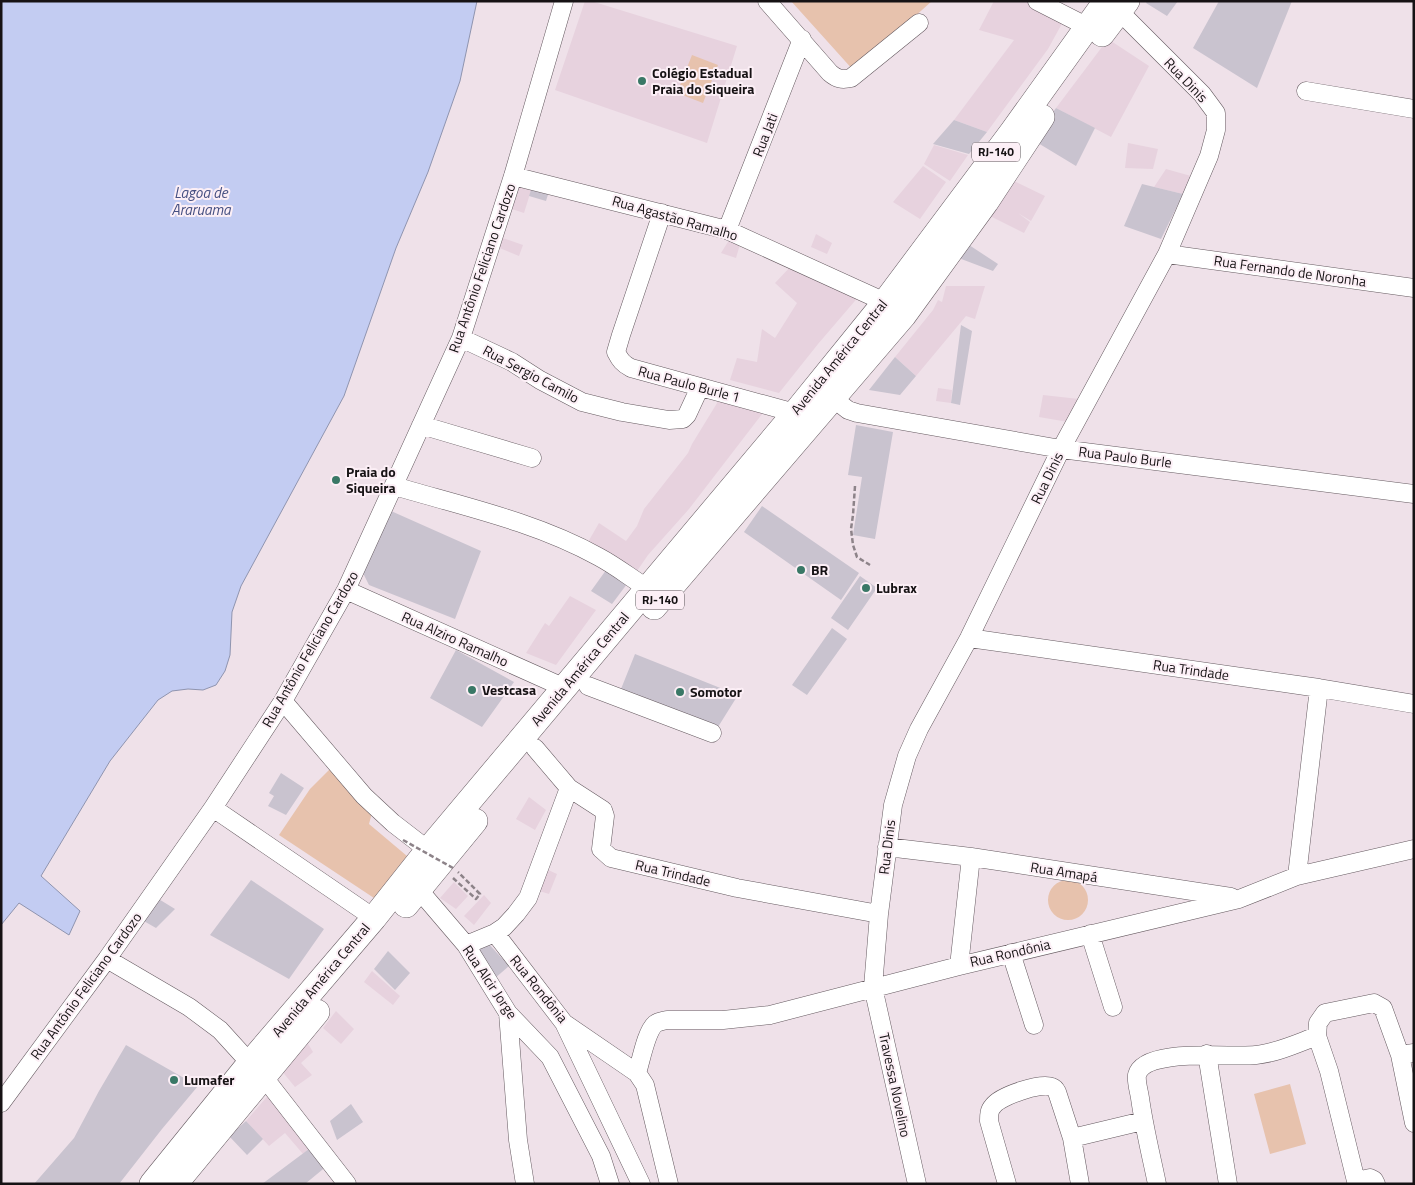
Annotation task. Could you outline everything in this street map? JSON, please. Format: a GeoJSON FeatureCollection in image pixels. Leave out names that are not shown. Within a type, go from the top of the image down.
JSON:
{"type":"FeatureCollection","features":[{"type":"Feature","properties":{"kind":"highway","name":"Avenida América Central"},"geometry":{"type":"LineString","coordinates":[[175,1184],[257,1070],[374,918],[440,861],[535,748],[647,588],[795,413],[825,392],[884,302],[1012,132],[1086,26],[1117,5]]}},
{"type":"Feature","properties":{"kind":"highway","name":"Avenida América Central"},"geometry":{"type":"LineString","coordinates":[[152,1184],[419,890],[576,687],[825,392],[904,315],[986,202],[1117,5]]}},
{"type":"Feature","properties":{"kind":"street","name":"Rua Antônio Feliciano Cardozo"},"geometry":{"type":"LineString","coordinates":[[1,1103],[107,959],[213,808],[283,701],[346,590],[461,338],[514,176],[564,1]]}},
{"type":"Feature","properties":{"kind":"street"},"geometry":{"type":"LineString","coordinates":[[767,1],[830,73],[836,78],[843,80],[851,78],[919,23]]}},
{"type":"Feature","properties":{"kind":"street"},"geometry":{"type":"LineString","coordinates":[[1037,1],[1086,26]]}},
{"type":"Feature","properties":{"kind":"street","name":"Rua Dinis"},"geometry":{"type":"LineString","coordinates":[[873,987],[879,914],[892,805],[907,756],[919,729],[969,638],[1062,449],[1167,254],[1209,156],[1216,130],[1216,113],[1202,94],[1117,5]]}},
{"type":"Feature","properties":{"kind":"street","name":"Rua Jati"},"geometry":{"type":"LineString","coordinates":[[727,230],[802,39]]}},
{"type":"Feature","properties":{"kind":"street"},"geometry":{"type":"LineString","coordinates":[[1306,91],[1414,109]]}},
{"type":"Feature","properties":{"kind":"street","name":"Rua Agastão Ramalho"},"geometry":{"type":"LineString","coordinates":[[514,176],[727,230],[884,302]]}},
{"type":"Feature","properties":{"kind":"street","name":"Rua Paulo Burle 1"},"geometry":{"type":"LineString","coordinates":[[662,213],[616,352],[624,364],[631,368],[795,413]]}},
{"type":"Feature","properties":{"kind":"street","name":"Rua Fernando de Noronha"},"geometry":{"type":"LineString","coordinates":[[1167,254],[1414,288]]}},
{"type":"Feature","properties":{"kind":"street","name":"Rua Sergio Camilo"},"geometry":{"type":"LineString","coordinates":[[461,338],[512,362],[540,380],[582,402],[622,412],[669,420],[683,420],[700,387]]}},
{"type":"Feature","properties":{"kind":"street","name":"Rua Paulo Burle"},"geometry":{"type":"LineString","coordinates":[[825,392],[856,414],[1062,449],[1414,494]]}},
{"type":"Feature","properties":{"kind":"street"},"geometry":{"type":"LineString","coordinates":[[421,425],[532,458]]}},
{"type":"Feature","properties":{"kind":"street"},"geometry":{"type":"LineString","coordinates":[[394,486],[516,523],[571,544],[600,557],[647,588]]}},
{"type":"Feature","properties":{"kind":"street","name":"Rua Alziro Ramalho"},"geometry":{"type":"LineString","coordinates":[[346,590],[576,687],[712,733]]}},
{"type":"Feature","properties":{"kind":"street","name":"Rua Trindade"},"geometry":{"type":"LineString","coordinates":[[969,638],[1319,688],[1414,704]]}},
{"type":"Feature","properties":{"kind":"street"},"geometry":{"type":"LineString","coordinates":[[1297,876],[1319,688]]}},
{"type":"Feature","properties":{"kind":"street"},"geometry":{"type":"LineString","coordinates":[[283,701],[364,796],[393,824],[440,861]]}},
{"type":"Feature","properties":{"kind":"street","name":"Rua Trindade"},"geometry":{"type":"LineString","coordinates":[[535,748],[569,788],[603,810],[605,816],[601,848],[611,858],[737,888],[879,914]]}},
{"type":"Feature","properties":{"kind":"street"},"geometry":{"type":"LineString","coordinates":[[466,945],[495,933],[516,914],[528,898],[569,788]]}},
{"type":"Feature","properties":{"kind":"street"},"geometry":{"type":"LineString","coordinates":[[213,808],[374,918]]}},
{"type":"Feature","properties":{"kind":"street","name":"Rua Amapá"},"geometry":{"type":"LineString","coordinates":[[887,847],[1239,899]]}},
{"type":"Feature","properties":{"kind":"street","name":"Rua Rondônia"},"geometry":{"type":"LineString","coordinates":[[495,933],[564,1023],[637,1073],[650,1032],[654,1025],[659,1022],[667,1020],[740,1019],[770,1015],[873,987],[1239,899],[1297,876],[1414,848]]}},
{"type":"Feature","properties":{"kind":"street"},"geometry":{"type":"LineString","coordinates":[[959,966],[971,858]]}},
{"type":"Feature","properties":{"kind":"street","name":"Rua Alcir Jorge"},"geometry":{"type":"LineString","coordinates":[[419,890],[466,945],[508,1013],[550,1057],[601,1156],[610,1184]]}},
{"type":"Feature","properties":{"kind":"street"},"geometry":{"type":"LineString","coordinates":[[1090,934],[1113,1007]]}},
{"type":"Feature","properties":{"kind":"street"},"geometry":{"type":"LineString","coordinates":[[1011,953],[1034,1025]]}},
{"type":"Feature","properties":{"kind":"street"},"geometry":{"type":"LineString","coordinates":[[107,959],[189,1007],[220,1030],[257,1070],[347,1184]]}},
{"type":"Feature","properties":{"kind":"street","name":"Travessa Novelino"},"geometry":{"type":"LineString","coordinates":[[873,987],[917,1184]]}},
{"type":"Feature","properties":{"kind":"street"},"geometry":{"type":"LineString","coordinates":[[1376,1184],[1370,1178],[1349,1182],[1329,1071],[1317,1036],[1318,1023],[1325,1013],[1374,1003],[1383,1008],[1407,1054],[1414,1123]]}},
{"type":"Feature","properties":{"kind":"street"},"geometry":{"type":"LineString","coordinates":[[508,1013],[518,1140],[525,1184]]}},
{"type":"Feature","properties":{"kind":"street"},"geometry":{"type":"LineString","coordinates":[[564,1023],[641,1184]]}},
{"type":"Feature","properties":{"kind":"street"},"geometry":{"type":"LineString","coordinates":[[1157,1184],[1137,1083],[1137,1076],[1141,1068],[1147,1064],[1175,1057],[1207,1054],[1257,1055],[1317,1036]]}},
{"type":"Feature","properties":{"kind":"street"},"geometry":{"type":"LineString","coordinates":[[1207,1054],[1228,1184]]}},
{"type":"Feature","properties":{"kind":"street"},"geometry":{"type":"LineString","coordinates":[[637,1073],[645,1085],[668,1184]]}},
{"type":"Feature","properties":{"kind":"street"},"geometry":{"type":"LineString","coordinates":[[1007,1184],[989,1121],[993,1105],[1011,1093],[1051,1086],[1057,1092],[1072,1138],[1080,1184]]}},
{"type":"Feature","properties":{"kind":"street"},"geometry":{"type":"LineString","coordinates":[[1072,1138],[1143,1120]]}},
{"type":"Feature","properties":{"kind":"path"},"geometry":{"type":"LineString","coordinates":[[855,486],[850,529],[853,545],[857,557],[870,565]]}},
{"type":"Feature","properties":{"kind":"path"},"geometry":{"type":"LineString","coordinates":[[403,840],[440,861],[480,894],[476,899],[440,861]]}},
{"type":"Feature","properties":{"kind":"shaded area","name":"Colégio Estadual Praia do Siqueira"},"geometry":{"type":"Polygon","coordinates":[[[585,1],[591,1],[737,46],[707,143],[555,90],[585,1]]]}},
{"type":"Feature","properties":{"kind":"shaded area"},"geometry":{"type":"Polygon","coordinates":[[[791,1],[932,1],[854,71],[791,1]]]}},
{"type":"Feature","properties":{"kind":"shaded area"},"geometry":{"type":"Polygon","coordinates":[[[994,1],[1032,1],[1065,18],[1048,49],[987,132],[954,120],[1014,40],[979,30],[994,1]]]}},
{"type":"Feature","properties":{"kind":"shaded area"},"geometry":{"type":"Polygon","coordinates":[[[1108,39],[1149,66],[1111,137],[1056,108],[1108,39]]]}},
{"type":"Feature","properties":{"kind":"shaded area"},"geometry":{"type":"Polygon","coordinates":[[[692,55],[718,65],[703,103],[677,93],[692,55]]]}},
{"type":"Feature","properties":{"kind":"shaded area"},"geometry":{"type":"Polygon","coordinates":[[[1128,143],[1158,149],[1153,169],[1125,168],[1128,143]]]}},
{"type":"Feature","properties":{"kind":"shaded area"},"geometry":{"type":"Polygon","coordinates":[[[934,145],[968,155],[950,181],[924,164],[934,145]]]}},
{"type":"Feature","properties":{"kind":"shaded area"},"geometry":{"type":"Polygon","coordinates":[[[923,166],[946,182],[920,219],[893,202],[923,166]]]}},
{"type":"Feature","properties":{"kind":"shaded area"},"geometry":{"type":"Polygon","coordinates":[[[1166,169],[1191,176],[1183,194],[1154,187],[1166,169]]]}},
{"type":"Feature","properties":{"kind":"shaded area"},"geometry":{"type":"Polygon","coordinates":[[[516,179],[533,184],[524,213],[506,207],[516,179]]]}},
{"type":"Feature","properties":{"kind":"shaded area"},"geometry":{"type":"Polygon","coordinates":[[[1010,179],[1045,196],[1031,221],[1018,213],[1030,222],[1024,233],[988,215],[1010,179]]]}},
{"type":"Feature","properties":{"kind":"shaded area"},"geometry":{"type":"Polygon","coordinates":[[[816,234],[832,243],[827,254],[811,247],[816,234]]]}},
{"type":"Feature","properties":{"kind":"shaded area"},"geometry":{"type":"Polygon","coordinates":[[[500,237],[523,245],[519,256],[497,247],[500,237]]]}},
{"type":"Feature","properties":{"kind":"shaded area"},"geometry":{"type":"Polygon","coordinates":[[[731,237],[741,241],[736,258],[721,253],[731,237]]]}},
{"type":"Feature","properties":{"kind":"shaded area"},"geometry":{"type":"Polygon","coordinates":[[[793,264],[860,295],[779,393],[730,380],[737,358],[757,362],[762,329],[775,338],[797,303],[775,283],[793,264]]]}},
{"type":"Feature","properties":{"kind":"shaded area"},"geometry":{"type":"Polygon","coordinates":[[[946,286],[985,286],[975,319],[966,316],[916,376],[895,357],[933,310],[938,300],[942,302],[946,286]]]}},
{"type":"Feature","properties":{"kind":"shaded area"},"geometry":{"type":"Polygon","coordinates":[[[938,388],[952,390],[951,403],[936,401],[938,388]]]}},
{"type":"Feature","properties":{"kind":"shaded area"},"geometry":{"type":"Polygon","coordinates":[[[722,395],[766,409],[689,509],[648,555],[637,571],[588,542],[599,523],[626,541],[637,526],[644,509],[688,453],[722,395]]]}},
{"type":"Feature","properties":{"kind":"shaded area"},"geometry":{"type":"Polygon","coordinates":[[[1043,395],[1079,399],[1068,422],[1039,417],[1043,395]]]}},
{"type":"Feature","properties":{"kind":"shaded area"},"geometry":{"type":"Polygon","coordinates":[[[570,596],[596,610],[556,665],[526,653],[545,623],[549,626],[570,596]]]}},
{"type":"Feature","properties":{"kind":"shaded area"},"geometry":{"type":"Polygon","coordinates":[[[333,766],[373,809],[369,824],[407,856],[374,898],[279,835],[310,789],[333,766]]]}},
{"type":"Feature","properties":{"kind":"shaded area"},"geometry":{"type":"Polygon","coordinates":[[[529,797],[546,810],[535,830],[516,819],[529,797]]]}},
{"type":"Feature","properties":{"kind":"shaded area"},"geometry":{"type":"Polygon","coordinates":[[[546,869],[557,874],[549,894],[536,890],[546,869]]]}},
{"type":"Feature","properties":{"kind":"shaded area"},"geometry":{"type":"Polygon","coordinates":[[[1072,880],[1079,883],[1085,889],[1088,900],[1087,908],[1079,917],[1072,920],[1064,920],[1057,917],[1049,908],[1048,896],[1051,889],[1060,881],[1072,880]]]}},
{"type":"Feature","properties":{"kind":"shaded area"},"geometry":{"type":"Polygon","coordinates":[[[454,882],[468,896],[456,909],[440,898],[454,882]]]}},
{"type":"Feature","properties":{"kind":"shaded area"},"geometry":{"type":"Polygon","coordinates":[[[484,895],[491,903],[474,925],[464,916],[484,895]]]}},
{"type":"Feature","properties":{"kind":"shaded area"},"geometry":{"type":"Polygon","coordinates":[[[372,971],[400,996],[393,1005],[364,982],[372,971]]]}},
{"type":"Feature","properties":{"kind":"shaded area"},"geometry":{"type":"Polygon","coordinates":[[[336,1011],[354,1029],[341,1044],[323,1028],[336,1011]]]}},
{"type":"Feature","properties":{"kind":"shaded area"},"geometry":{"type":"Polygon","coordinates":[[[307,1042],[313,1052],[301,1063],[312,1075],[295,1087],[281,1070],[307,1042]]]}},
{"type":"Feature","properties":{"kind":"shaded area"},"geometry":{"type":"Polygon","coordinates":[[[1290,1084],[1306,1144],[1270,1154],[1254,1094],[1290,1084]]]}},
{"type":"Feature","properties":{"kind":"shaded area"},"geometry":{"type":"Polygon","coordinates":[[[271,1092],[313,1146],[303,1154],[285,1133],[269,1146],[246,1121],[271,1092]]]}},
{"type":"Feature","properties":{"kind":"water","name":"Lagoa de Araruama"},"geometry":{"type":"Polygon","coordinates":[[[1,1],[477,1],[460,81],[428,172],[396,248],[344,396],[241,586],[232,612],[230,655],[225,671],[216,685],[203,690],[172,691],[158,700],[110,761],[41,876],[80,911],[69,935],[19,903],[1,925],[1,1]]]}},
{"type":"Feature","properties":{"kind":"building"},"geometry":{"type":"Polygon","coordinates":[[[1147,1],[1178,1],[1167,16],[1146,3],[1147,1]]]}},
{"type":"Feature","properties":{"kind":"building"},"geometry":{"type":"Polygon","coordinates":[[[1219,1],[1292,1],[1257,88],[1193,48],[1219,1]]]}},
{"type":"Feature","properties":{"kind":"building"},"geometry":{"type":"Polygon","coordinates":[[[1056,108],[1095,128],[1076,166],[1033,140],[1056,108]]]}},
{"type":"Feature","properties":{"kind":"building"},"geometry":{"type":"Polygon","coordinates":[[[954,120],[987,132],[969,154],[933,144],[954,120]]]}},
{"type":"Feature","properties":{"kind":"building"},"geometry":{"type":"Polygon","coordinates":[[[533,184],[550,188],[546,201],[529,196],[533,184]]]}},
{"type":"Feature","properties":{"kind":"building"},"geometry":{"type":"Polygon","coordinates":[[[1142,184],[1183,194],[1161,239],[1124,226],[1142,184]]]}},
{"type":"Feature","properties":{"kind":"building"},"geometry":{"type":"Polygon","coordinates":[[[966,243],[998,264],[993,271],[956,257],[966,243]]]}},
{"type":"Feature","properties":{"kind":"building"},"geometry":{"type":"Polygon","coordinates":[[[961,325],[972,331],[960,405],[951,403],[961,325]]]}},
{"type":"Feature","properties":{"kind":"building"},"geometry":{"type":"Polygon","coordinates":[[[895,357],[916,376],[900,395],[869,390],[895,357]]]}},
{"type":"Feature","properties":{"kind":"building"},"geometry":{"type":"Polygon","coordinates":[[[856,425],[893,432],[875,539],[853,535],[862,477],[848,475],[856,425]]]}},
{"type":"Feature","properties":{"kind":"building"},"geometry":{"type":"Polygon","coordinates":[[[762,506],[859,573],[841,600],[744,532],[762,506]]]}},
{"type":"Feature","properties":{"kind":"building"},"geometry":{"type":"Polygon","coordinates":[[[391,511],[481,551],[455,619],[369,585],[363,573],[391,511]]]}},
{"type":"Feature","properties":{"kind":"building"},"geometry":{"type":"Polygon","coordinates":[[[609,566],[630,580],[612,604],[591,591],[609,566]]]}},
{"type":"Feature","properties":{"kind":"building"},"geometry":{"type":"Polygon","coordinates":[[[860,576],[877,588],[848,630],[831,618],[860,576]]]}},
{"type":"Feature","properties":{"kind":"building"},"geometry":{"type":"Polygon","coordinates":[[[832,628],[847,639],[807,695],[792,685],[832,628]]]}},
{"type":"Feature","properties":{"kind":"building","name":"Vestcasa"},"geometry":{"type":"Polygon","coordinates":[[[456,650],[514,682],[482,727],[430,698],[456,650]]]}},
{"type":"Feature","properties":{"kind":"building","name":"Somotor"},"geometry":{"type":"Polygon","coordinates":[[[635,654],[738,695],[718,727],[621,689],[635,654]]]}},
{"type":"Feature","properties":{"kind":"building"},"geometry":{"type":"Polygon","coordinates":[[[281,773],[304,788],[286,815],[268,806],[274,796],[269,793],[281,773]]]}},
{"type":"Feature","properties":{"kind":"building"},"geometry":{"type":"Polygon","coordinates":[[[251,880],[324,929],[289,979],[210,935],[251,880]]]}},
{"type":"Feature","properties":{"kind":"building"},"geometry":{"type":"Polygon","coordinates":[[[157,898],[175,909],[156,928],[142,920],[157,898]]]}},
{"type":"Feature","properties":{"kind":"building"},"geometry":{"type":"Polygon","coordinates":[[[487,942],[509,966],[494,979],[475,951],[487,942]]]}},
{"type":"Feature","properties":{"kind":"building"},"geometry":{"type":"Polygon","coordinates":[[[388,951],[410,973],[395,990],[374,969],[388,951]]]}},
{"type":"Feature","properties":{"kind":"building"},"geometry":{"type":"Polygon","coordinates":[[[126,1045],[198,1086],[119,1184],[34,1184],[74,1138],[126,1045]]]}},
{"type":"Feature","properties":{"kind":"building"},"geometry":{"type":"Polygon","coordinates":[[[351,1104],[363,1122],[337,1140],[330,1121],[351,1104]]]}},
{"type":"Feature","properties":{"kind":"building"},"geometry":{"type":"Polygon","coordinates":[[[246,1121],[263,1139],[247,1155],[229,1136],[246,1121]]]}},
{"type":"Feature","properties":{"kind":"building"},"geometry":{"type":"Polygon","coordinates":[[[313,1146],[328,1165],[305,1184],[262,1184],[313,1146]]]}},
{"type":"Feature","properties":{"kind":"place","name":"Colégio Estadual Praia do Siqueira"},"geometry":{"type":"Point","coordinates":[642,81]}},
{"type":"Feature","properties":{"kind":"place","name":"Praia do Siqueira"},"geometry":{"type":"Point","coordinates":[336,480]}},
{"type":"Feature","properties":{"kind":"place","name":"BR"},"geometry":{"type":"Point","coordinates":[801,570]}},
{"type":"Feature","properties":{"kind":"place","name":"Lubrax"},"geometry":{"type":"Point","coordinates":[866,588]}},
{"type":"Feature","properties":{"kind":"place","name":"Vestcasa"},"geometry":{"type":"Point","coordinates":[472,690]}},
{"type":"Feature","properties":{"kind":"place","name":"Somotor"},"geometry":{"type":"Point","coordinates":[680,692]}},
{"type":"Feature","properties":{"kind":"place","name":"Lumafer"},"geometry":{"type":"Point","coordinates":[174,1080]}}]}
